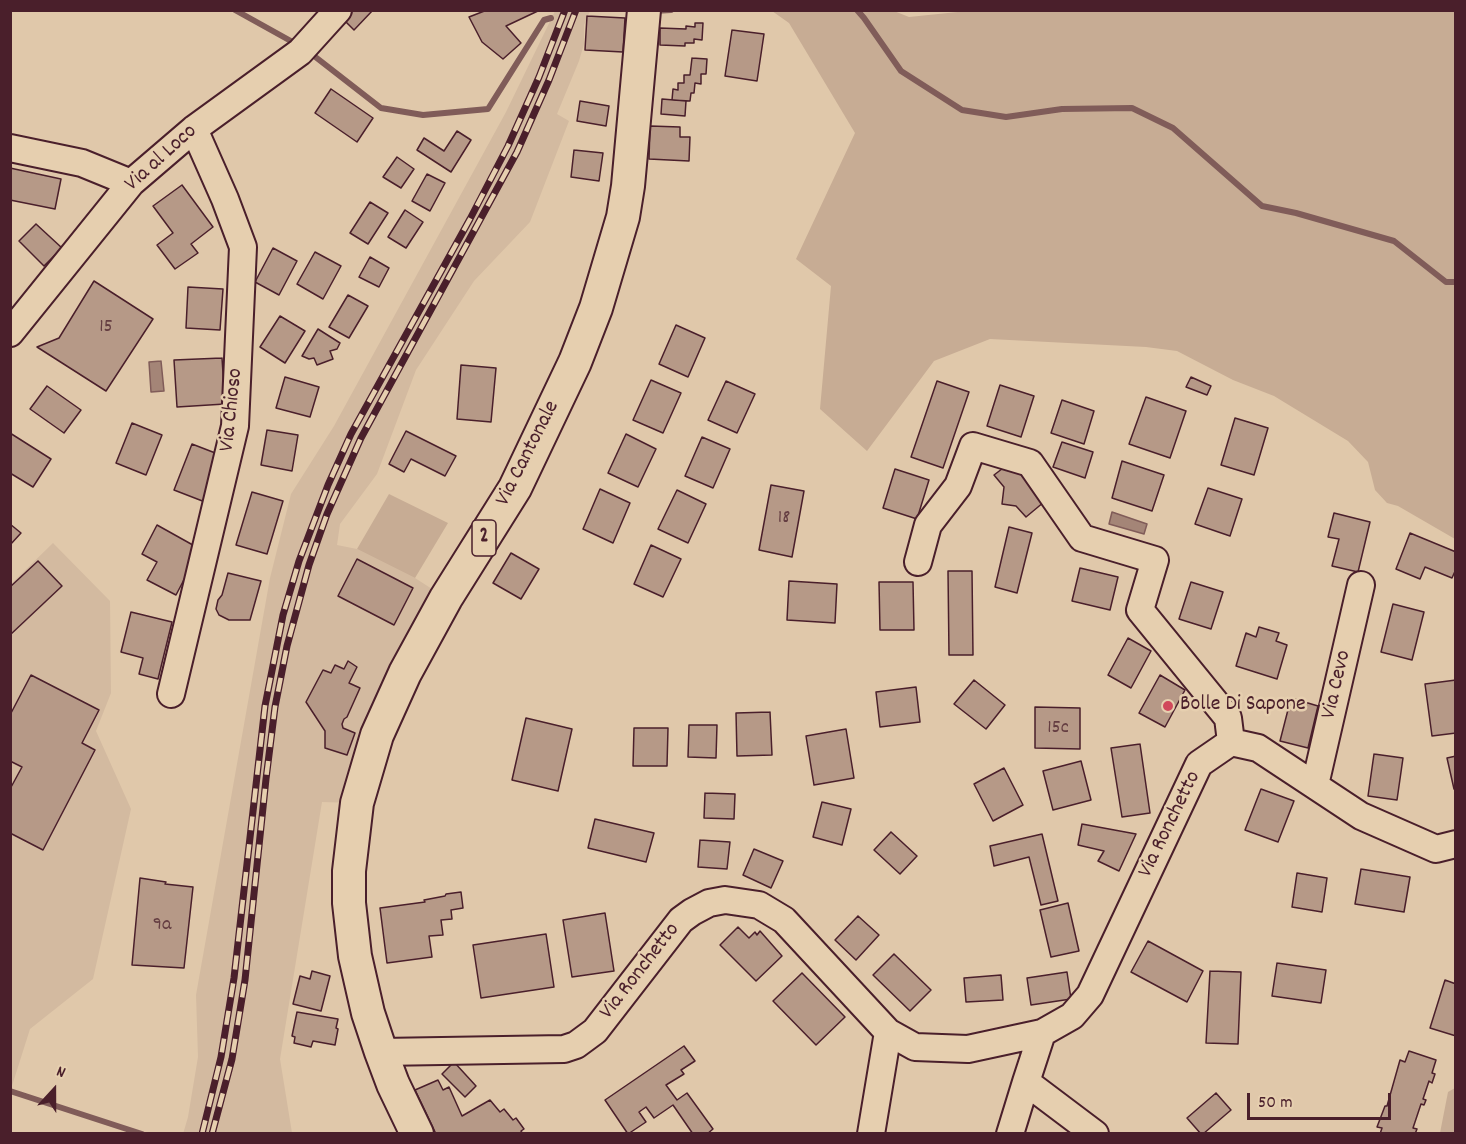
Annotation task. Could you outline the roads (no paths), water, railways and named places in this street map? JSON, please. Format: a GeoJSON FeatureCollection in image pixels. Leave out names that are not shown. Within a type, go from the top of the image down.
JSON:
{"type":"FeatureCollection","features":[{"type":"Feature","properties":{"kind":"main road","name":"Via Cantonale"},"geometry":{"type":"LineString","coordinates":[[381,1052],[359,976],[351,933],[349,871],[357,803],[377,735],[405,673],[446,598],[515,488],[557,401],[593,317],[623,217],[631,163],[644,16]]}},
{"type":"Feature","properties":{"kind":"main road","name":"2"},"geometry":{"type":"LineString","coordinates":[[381,1052],[393,1084],[417,1134]]}},
{"type":"Feature","properties":{"kind":"street","name":"Via al Loco"},"geometry":{"type":"LineString","coordinates":[[10,333],[131,183],[194,129],[305,48],[338,10]]}},
{"type":"Feature","properties":{"kind":"street","name":"Via Chioso"},"geometry":{"type":"LineString","coordinates":[[171,694],[235,426],[243,247],[194,129]]}},
{"type":"Feature","properties":{"kind":"street"},"geometry":{"type":"LineString","coordinates":[[10,148],[82,163],[131,183]]}},
{"type":"Feature","properties":{"kind":"street"},"geometry":{"type":"LineString","coordinates":[[918,562],[928,525],[958,486],[973,446],[1030,463],[1082,538],[1155,560],[1140,610],[1228,718],[1231,742],[1258,748],[1361,816],[1436,849],[1455,844]]}},
{"type":"Feature","properties":{"kind":"street","name":"Via Cevo"},"geometry":{"type":"LineString","coordinates":[[1315,784],[1361,585]]}},
{"type":"Feature","properties":{"kind":"street","name":"Via Ronchetto"},"geometry":{"type":"LineString","coordinates":[[381,1052],[564,1049],[576,1045],[595,1031],[681,920],[710,903],[726,900],[759,905],[784,921],[888,1032],[915,1047],[968,1049],[1042,1033],[1072,1016],[1090,995],[1199,764],[1231,742]]}},
{"type":"Feature","properties":{"kind":"street"},"geometry":{"type":"LineString","coordinates":[[871,1134],[888,1032]]}},
{"type":"Feature","properties":{"kind":"street"},"geometry":{"type":"LineString","coordinates":[[1010,1134],[1042,1033]]}},
{"type":"Feature","properties":{"kind":"street"},"geometry":{"type":"LineString","coordinates":[[1026,1082],[1095,1134]]}},
{"type":"Feature","properties":{"kind":"waterway"},"geometry":{"type":"LineString","coordinates":[[235,10],[298,45]]}},
{"type":"Feature","properties":{"kind":"waterway"},"geometry":{"type":"LineString","coordinates":[[654,11],[671,10]]}},
{"type":"Feature","properties":{"kind":"waterway"},"geometry":{"type":"LineString","coordinates":[[857,10],[901,71],[962,110],[1006,117],[1062,109],[1132,108],[1173,128],[1262,206],[1296,213],[1394,241],[1446,282],[1456,282]]}},
{"type":"Feature","properties":{"kind":"waterway"},"geometry":{"type":"LineString","coordinates":[[309,52],[381,108],[423,115],[488,109],[544,20],[551,18]]}},
{"type":"Feature","properties":{"kind":"waterway"},"geometry":{"type":"LineString","coordinates":[[10,1091],[142,1134]]}},
{"type":"Feature","properties":{"kind":"railway"},"geometry":{"type":"LineString","coordinates":[[202,1134],[221,1057],[234,978],[265,706],[283,615],[299,561],[328,485],[351,434],[508,146],[539,77],[565,10]]}},
{"type":"Feature","properties":{"kind":"railway"},"geometry":{"type":"LineString","coordinates":[[212,1134],[232,1059],[245,980],[275,707],[287,646],[309,565],[327,514],[361,438],[517,152],[549,80],[576,10]]}},
{"type":"Feature","properties":{"kind":"place","name":"Bolle Di Sapone"},"geometry":{"type":"Point","coordinates":[1168,706]}}]}
